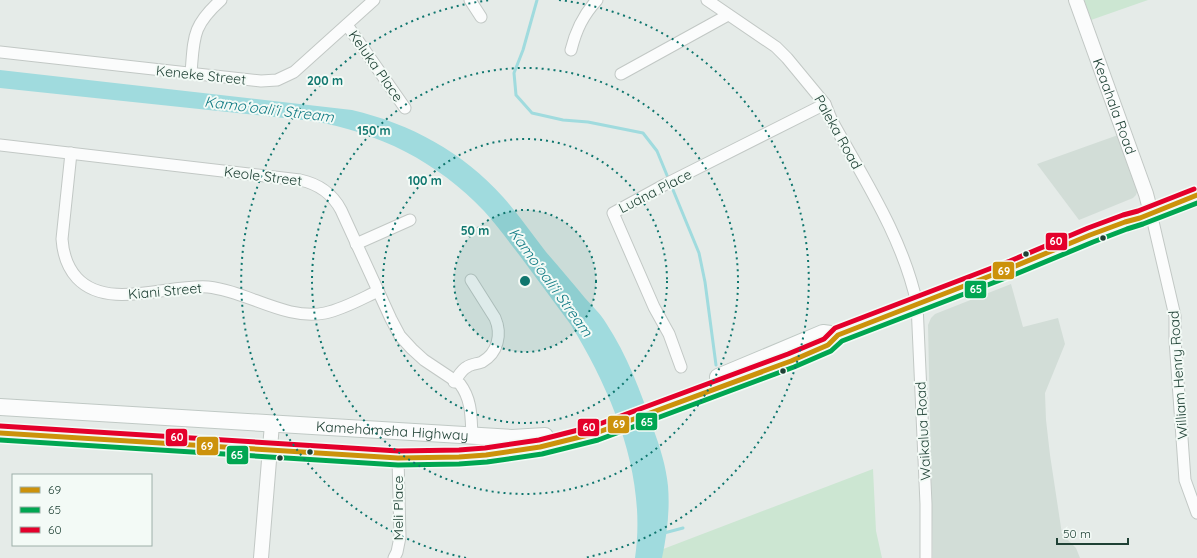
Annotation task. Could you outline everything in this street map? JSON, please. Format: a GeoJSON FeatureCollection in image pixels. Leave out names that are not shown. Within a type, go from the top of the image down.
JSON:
{"type":"FeatureCollection","features":[{"type":"Feature","properties":{"kind":"main road","name":"Kamehameha Highway"},"geometry":{"type":"LineString","coordinates":[[0,433],[398,458],[486,455],[540,447],[567,441],[652,408],[792,361],[828,345],[838,335],[1197,195]]}},
{"type":"Feature","properties":{"kind":"main road","name":"Kamehameha Highway"},"geometry":{"type":"LineString","coordinates":[[0,407],[512,438],[543,437],[611,424]]}},
{"type":"Feature","properties":{"kind":"main road"},"geometry":{"type":"LineString","coordinates":[[468,456],[472,436]]}},
{"type":"Feature","properties":{"kind":"street"},"geometry":{"type":"LineString","coordinates":[[191,74],[193,44],[197,30],[204,17],[221,0]]}},
{"type":"Feature","properties":{"kind":"street","name":"Keneke Street"},"geometry":{"type":"LineString","coordinates":[[0,52],[191,74],[261,81],[277,80],[294,72],[374,0]]}},
{"type":"Feature","properties":{"kind":"street"},"geometry":{"type":"LineString","coordinates":[[470,0],[481,17]]}},
{"type":"Feature","properties":{"kind":"street"},"geometry":{"type":"LineString","coordinates":[[571,50],[575,33],[589,9],[597,0]]}},
{"type":"Feature","properties":{"kind":"street","name":"Paleka Road"},"geometry":{"type":"LineString","coordinates":[[707,0],[776,47],[798,69],[825,104],[832,121],[892,231],[912,281],[917,304]]}},
{"type":"Feature","properties":{"kind":"street","name":"Keaahala Road"},"geometry":{"type":"LineString","coordinates":[[1076,0],[1146,194],[1151,213]]}},
{"type":"Feature","properties":{"kind":"street"},"geometry":{"type":"LineString","coordinates":[[621,74],[728,15]]}},
{"type":"Feature","properties":{"kind":"street","name":"Keluka Place"},"geometry":{"type":"LineString","coordinates":[[347,25],[405,108]]}},
{"type":"Feature","properties":{"kind":"street","name":"Luana Place"},"geometry":{"type":"LineString","coordinates":[[681,367],[669,334],[654,307],[613,213],[825,104]]}},
{"type":"Feature","properties":{"kind":"street","name":"Keole Street"},"geometry":{"type":"LineString","coordinates":[[0,145],[308,182],[322,188],[333,198],[341,210],[395,328],[406,343],[418,355],[454,382],[460,384],[468,398],[471,411],[472,436]]}},
{"type":"Feature","properties":{"kind":"street","name":"Kiani Street"},"geometry":{"type":"LineString","coordinates":[[71,153],[62,247],[66,261],[74,274],[83,283],[94,290],[102,293],[119,295],[208,287],[292,312],[309,315],[332,312],[378,291]]}},
{"type":"Feature","properties":{"kind":"street","name":"William Henry Road"},"geometry":{"type":"LineString","coordinates":[[1151,213],[1175,316],[1175,340],[1186,480],[1197,513]]}},
{"type":"Feature","properties":{"kind":"street"},"geometry":{"type":"LineString","coordinates":[[356,244],[410,220]]}},
{"type":"Feature","properties":{"kind":"street"},"geometry":{"type":"LineString","coordinates":[[454,382],[465,368],[483,361],[492,353],[498,343],[498,324],[470,280]]}},
{"type":"Feature","properties":{"kind":"street","name":"Waikalua Road"},"geometry":{"type":"LineString","coordinates":[[917,304],[926,504],[926,558]]}},
{"type":"Feature","properties":{"kind":"street"},"geometry":{"type":"LineString","coordinates":[[261,558],[268,450],[272,424]]}},
{"type":"Feature","properties":{"kind":"street","name":"Meli Place"},"geometry":{"type":"LineString","coordinates":[[394,558],[399,542],[398,458]]}},
{"type":"Feature","properties":{"kind":"shaded area"},"geometry":{"type":"Polygon","coordinates":[[[1118,135],[1138,189],[1136,195],[1133,198],[1079,220],[1037,164],[1118,135]]]}},
{"type":"Feature","properties":{"kind":"shaded area"},"geometry":{"type":"Polygon","coordinates":[[[1011,284],[1023,327],[1058,318],[1065,344],[1045,393],[1046,420],[1062,534],[1076,548],[1080,558],[933,558],[928,325],[931,318],[935,314],[1011,284]]]}},
{"type":"Feature","properties":{"kind":"green space"},"geometry":{"type":"Polygon","coordinates":[[[1084,0],[1148,0],[1091,20],[1084,0]]]}},
{"type":"Feature","properties":{"kind":"green space"},"geometry":{"type":"Polygon","coordinates":[[[873,469],[876,531],[882,558],[657,558],[658,551],[873,469]]]}},
{"type":"Feature","properties":{"kind":"water","name":"Kamoʻoaliʻi Stream"},"geometry":{"type":"Polygon","coordinates":[[[0,70],[352,110],[395,123],[415,132],[435,142],[471,166],[503,197],[546,252],[602,316],[621,348],[644,401],[666,471],[669,495],[667,531],[662,558],[635,558],[637,527],[636,497],[631,466],[613,407],[586,351],[571,325],[498,227],[484,211],[447,178],[427,164],[383,141],[336,126],[312,121],[0,88],[0,70]]]}},
{"type":"Feature","properties":{"kind":"waterway"},"geometry":{"type":"LineString","coordinates":[[537,0],[523,50],[514,73],[516,95],[532,113],[563,120],[588,122],[643,133],[657,151],[699,253],[705,282],[716,365]]}},
{"type":"Feature","properties":{"kind":"waterway"},"geometry":{"type":"LineString","coordinates":[[664,533],[683,528]]}},
{"type":"Feature","properties":{"kind":"transit line","name":"60"},"geometry":{"type":"LineString","coordinates":[[0,426],[398,451],[485,448],[539,440],[594,426],[788,354],[824,339],[835,328],[1010,261],[1088,228],[1138,211],[1194,189]]}},
{"type":"Feature","properties":{"kind":"transit line","name":"69"},"geometry":{"type":"LineString","coordinates":[[0,433],[398,458],[486,455],[540,447],[596,433],[791,361],[828,345],[838,335],[1013,267],[1090,235],[1140,218],[1197,195]]}},
{"type":"Feature","properties":{"kind":"transit line","name":"65"},"geometry":{"type":"LineString","coordinates":[[0,440],[398,465],[487,462],[542,454],[598,440],[794,367],[831,351],[842,341],[1016,274],[1093,242],[1197,203]]}}]}
